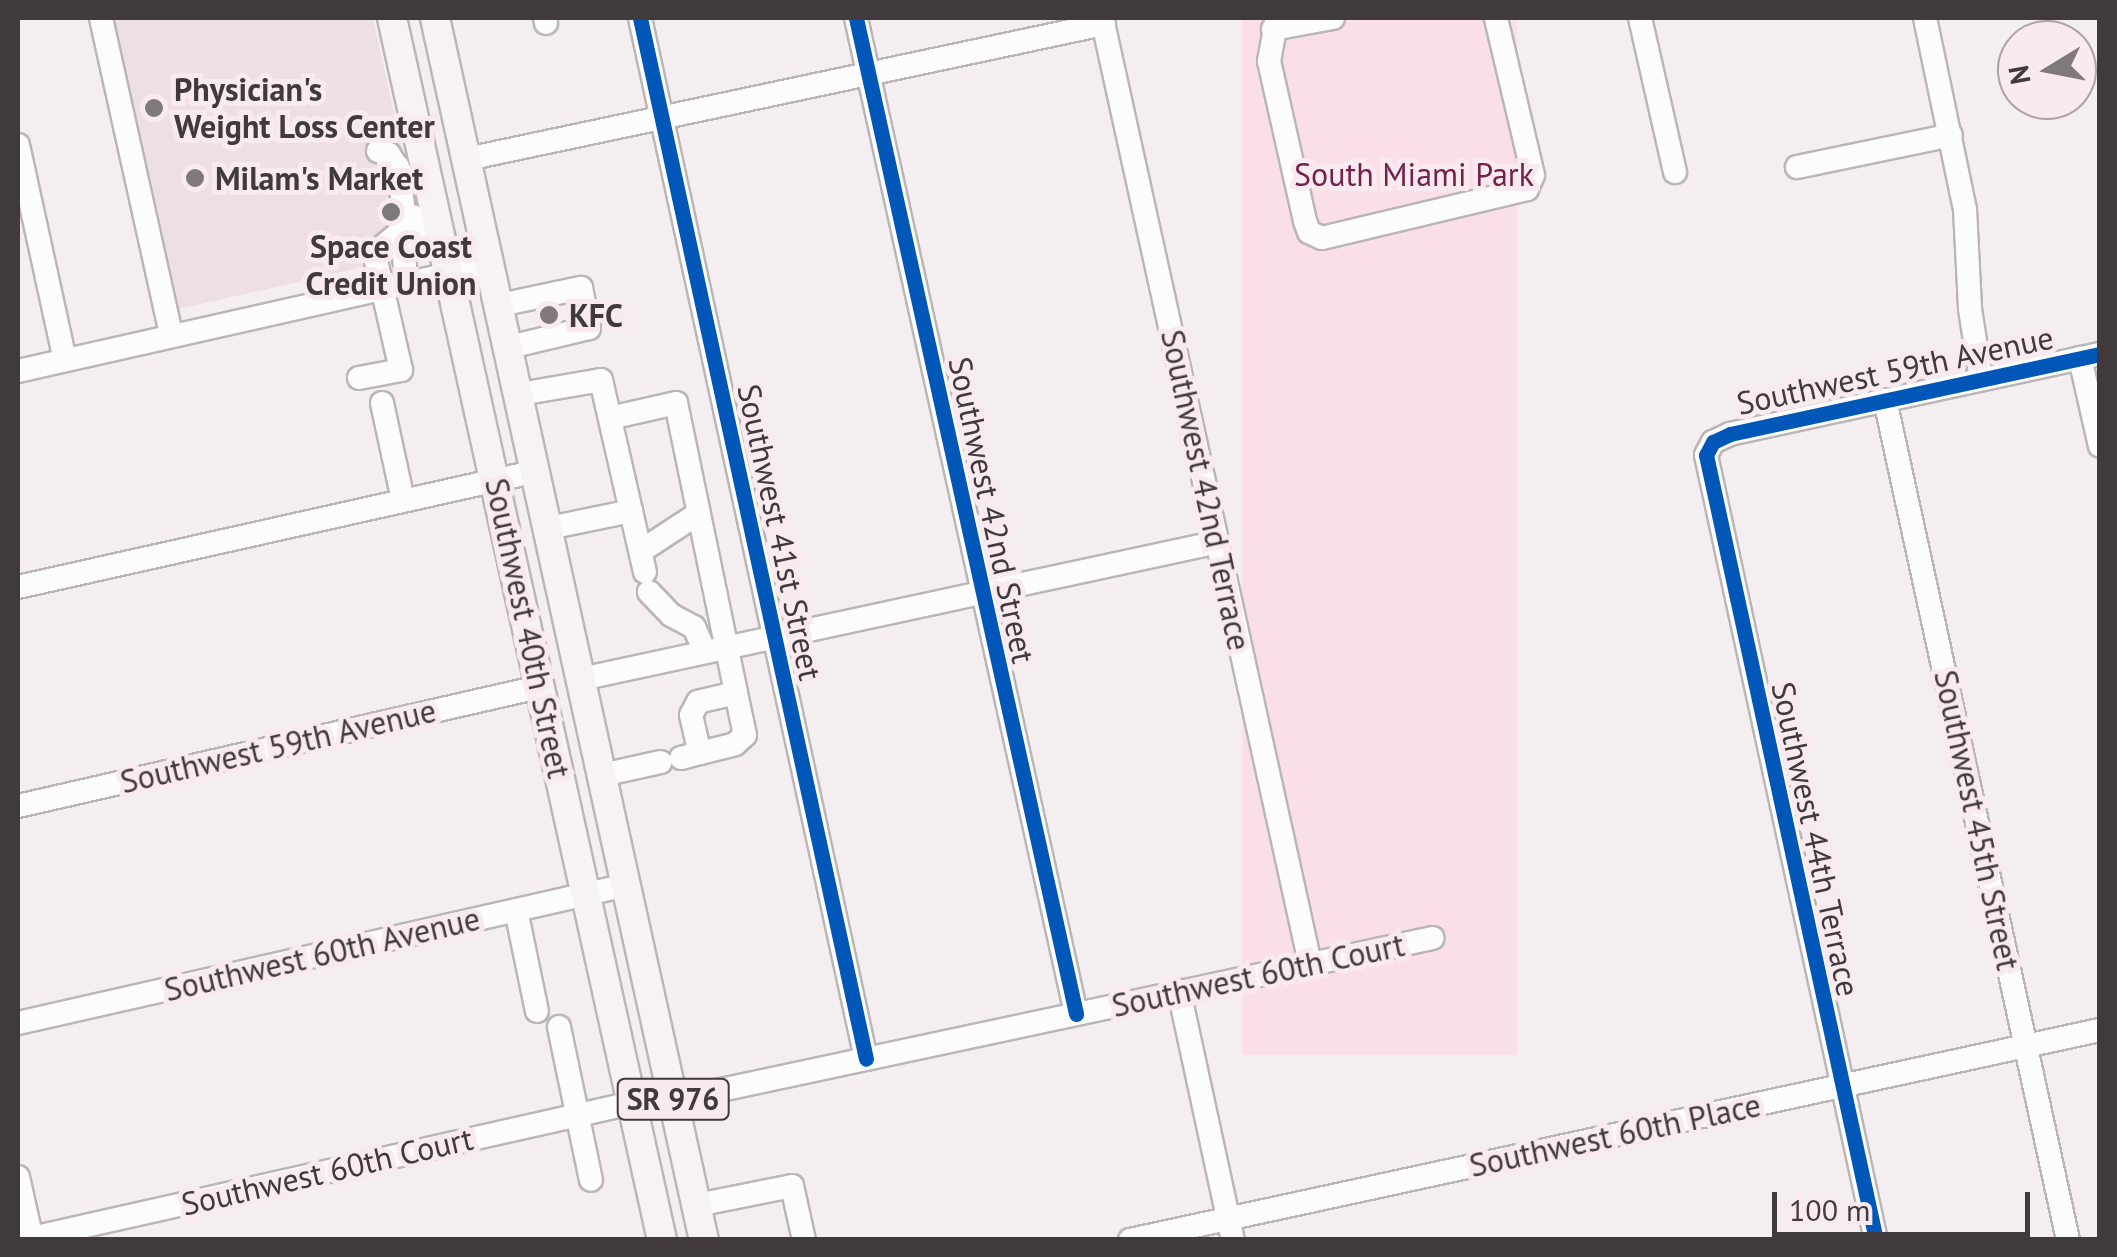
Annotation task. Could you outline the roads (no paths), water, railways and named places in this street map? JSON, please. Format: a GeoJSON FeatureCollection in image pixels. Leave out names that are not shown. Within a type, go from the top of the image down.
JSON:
{"type":"FeatureCollection","features":[{"type":"Feature","properties":{"kind":"main road","name":"Southwest 40th Street"},"geometry":{"type":"LineString","coordinates":[[392,18],[662,1240]]}},
{"type":"Feature","properties":{"kind":"main road"},"geometry":{"type":"LineString","coordinates":[[392,18],[442,47]]}},
{"type":"Feature","properties":{"kind":"main road","name":"Southwest 40th Street"},"geometry":{"type":"LineString","coordinates":[[435,18],[704,1240]]}},
{"type":"Feature","properties":{"kind":"main road"},"geometry":{"type":"LineString","coordinates":[[400,54],[450,84]]}},
{"type":"Feature","properties":{"kind":"main road"},"geometry":{"type":"LineString","coordinates":[[539,687],[590,720]]}},
{"type":"Feature","properties":{"kind":"main road"},"geometry":{"type":"LineString","coordinates":[[615,1027],[634,1047],[649,1082],[672,1094]]}},
{"type":"Feature","properties":{"kind":"main road"},"geometry":{"type":"LineString","coordinates":[[632,1104],[654,1121],[663,1136],[671,1170],[695,1198]]}},
{"type":"Feature","properties":{"kind":"street"},"geometry":{"type":"LineString","coordinates":[[101,18],[171,335]]}},
{"type":"Feature","properties":{"kind":"street","name":"Southwest 41st Street"},"geometry":{"type":"LineString","coordinates":[[640,18],[866,1059]]}},
{"type":"Feature","properties":{"kind":"street","name":"Southwest 42nd Street"},"geometry":{"type":"LineString","coordinates":[[856,18],[1076,1014]]}},
{"type":"Feature","properties":{"kind":"street"},"geometry":{"type":"LineString","coordinates":[[1333,18],[1275,23],[1269,61],[1304,222],[1309,232],[1322,238],[1519,192],[1532,183],[1496,18]]}},
{"type":"Feature","properties":{"kind":"street"},"geometry":{"type":"LineString","coordinates":[[1640,18],[1675,172]]}},
{"type":"Feature","properties":{"kind":"street"},"geometry":{"type":"LineString","coordinates":[[1926,18],[1965,209],[1970,309],[1982,379]]}},
{"type":"Feature","properties":{"kind":"street"},"geometry":{"type":"LineString","coordinates":[[467,159],[1103,20]]}},
{"type":"Feature","properties":{"kind":"street","name":"Southwest 42nd Terrace"},"geometry":{"type":"LineString","coordinates":[[1103,20],[1310,963]]}},
{"type":"Feature","properties":{"kind":"street"},"geometry":{"type":"LineString","coordinates":[[1797,167],[1951,135]]}},
{"type":"Feature","properties":{"kind":"street"},"geometry":{"type":"LineString","coordinates":[[18,145],[65,360]]}},
{"type":"Feature","properties":{"kind":"street"},"geometry":{"type":"LineString","coordinates":[[378,150],[389,154],[404,175],[416,232],[416,244],[404,261],[407,282]]}},
{"type":"Feature","properties":{"kind":"street"},"geometry":{"type":"LineString","coordinates":[[359,378],[401,370],[376,254],[406,226],[398,167]]}},
{"type":"Feature","properties":{"kind":"street"},"geometry":{"type":"LineString","coordinates":[[18,371],[491,264]]}},
{"type":"Feature","properties":{"kind":"street"},"geometry":{"type":"LineString","coordinates":[[500,304],[581,288],[589,328],[509,347]]}},
{"type":"Feature","properties":{"kind":"street"},"geometry":{"type":"LineString","coordinates":[[2090,356],[2100,446]]}},
{"type":"Feature","properties":{"kind":"street","name":"Southwest 59th Avenue"},"geometry":{"type":"LineString","coordinates":[[1708,450],[1716,439],[1730,434],[2090,356]]}},
{"type":"Feature","properties":{"kind":"street"},"geometry":{"type":"LineString","coordinates":[[520,394],[601,380],[645,572],[671,615],[694,627],[716,649]]}},
{"type":"Feature","properties":{"kind":"street","name":"Southwest 45th Street"},"geometry":{"type":"LineString","coordinates":[[1886,400],[2068,1240]]}},
{"type":"Feature","properties":{"kind":"street"},"geometry":{"type":"LineString","coordinates":[[602,774],[736,744],[746,735],[736,693],[716,649],[699,513],[676,402],[610,418]]}},
{"type":"Feature","properties":{"kind":"street"},"geometry":{"type":"LineString","coordinates":[[382,403],[403,500]]}},
{"type":"Feature","properties":{"kind":"street","name":"Southwest 44th Terrace"},"geometry":{"type":"LineString","coordinates":[[1708,450],[1706,470],[1876,1240]]}},
{"type":"Feature","properties":{"kind":"street"},"geometry":{"type":"LineString","coordinates":[[18,587],[537,471]]}},
{"type":"Feature","properties":{"kind":"street"},"geometry":{"type":"LineString","coordinates":[[549,528],[630,512]]}},
{"type":"Feature","properties":{"kind":"street"},"geometry":{"type":"LineString","coordinates":[[645,572],[699,513]]}},
{"type":"Feature","properties":{"kind":"street"},"geometry":{"type":"LineString","coordinates":[[581,678],[1218,542]]}},
{"type":"Feature","properties":{"kind":"street","name":"Southwest 59th Avenue"},"geometry":{"type":"LineString","coordinates":[[18,806],[539,687]]}},
{"type":"Feature","properties":{"kind":"street"},"geometry":{"type":"LineString","coordinates":[[680,758],[698,702],[736,693]]}},
{"type":"Feature","properties":{"kind":"street","name":"Southwest 60th Avenue"},"geometry":{"type":"LineString","coordinates":[[18,1024],[628,885]]}},
{"type":"Feature","properties":{"kind":"street"},"geometry":{"type":"LineString","coordinates":[[516,910],[537,1012]]}},
{"type":"Feature","properties":{"kind":"street","name":"Southwest 60th Court"},"geometry":{"type":"LineString","coordinates":[[672,1094],[702,1094],[1433,938]]}},
{"type":"Feature","properties":{"kind":"street"},"geometry":{"type":"LineString","coordinates":[[1179,992],[1230,1229]]}},
{"type":"Feature","properties":{"kind":"street"},"geometry":{"type":"LineString","coordinates":[[559,1027],[591,1180]]}},
{"type":"Feature","properties":{"kind":"street","name":"Southwest 60th Place"},"geometry":{"type":"LineString","coordinates":[[1130,1240],[1230,1229],[2100,1030]]}},
{"type":"Feature","properties":{"kind":"street","name":"Southwest 60th Court"},"geometry":{"type":"LineString","coordinates":[[28,1239],[632,1104]]}},
{"type":"Feature","properties":{"kind":"street"},"geometry":{"type":"LineString","coordinates":[[18,1177],[28,1239]]}},
{"type":"Feature","properties":{"kind":"street"},"geometry":{"type":"LineString","coordinates":[[695,1198],[792,1186],[804,1240]]}},
{"type":"Feature","properties":{"kind":"place","name":"Physician's Weight Loss Center"},"geometry":{"type":"Point","coordinates":[154,108]}},
{"type":"Feature","properties":{"kind":"place","name":"Milam's Market"},"geometry":{"type":"Point","coordinates":[195,178]}},
{"type":"Feature","properties":{"kind":"place","name":"Space Coast Credit Union"},"geometry":{"type":"Point","coordinates":[391,212]}},
{"type":"Feature","properties":{"kind":"place","name":"KFC"},"geometry":{"type":"Point","coordinates":[549,315]}},
{"type":"Feature","properties":{"kind":"park label","name":"South Miami Park"},"geometry":{"type":"Point","coordinates":[1414,174]}}]}
